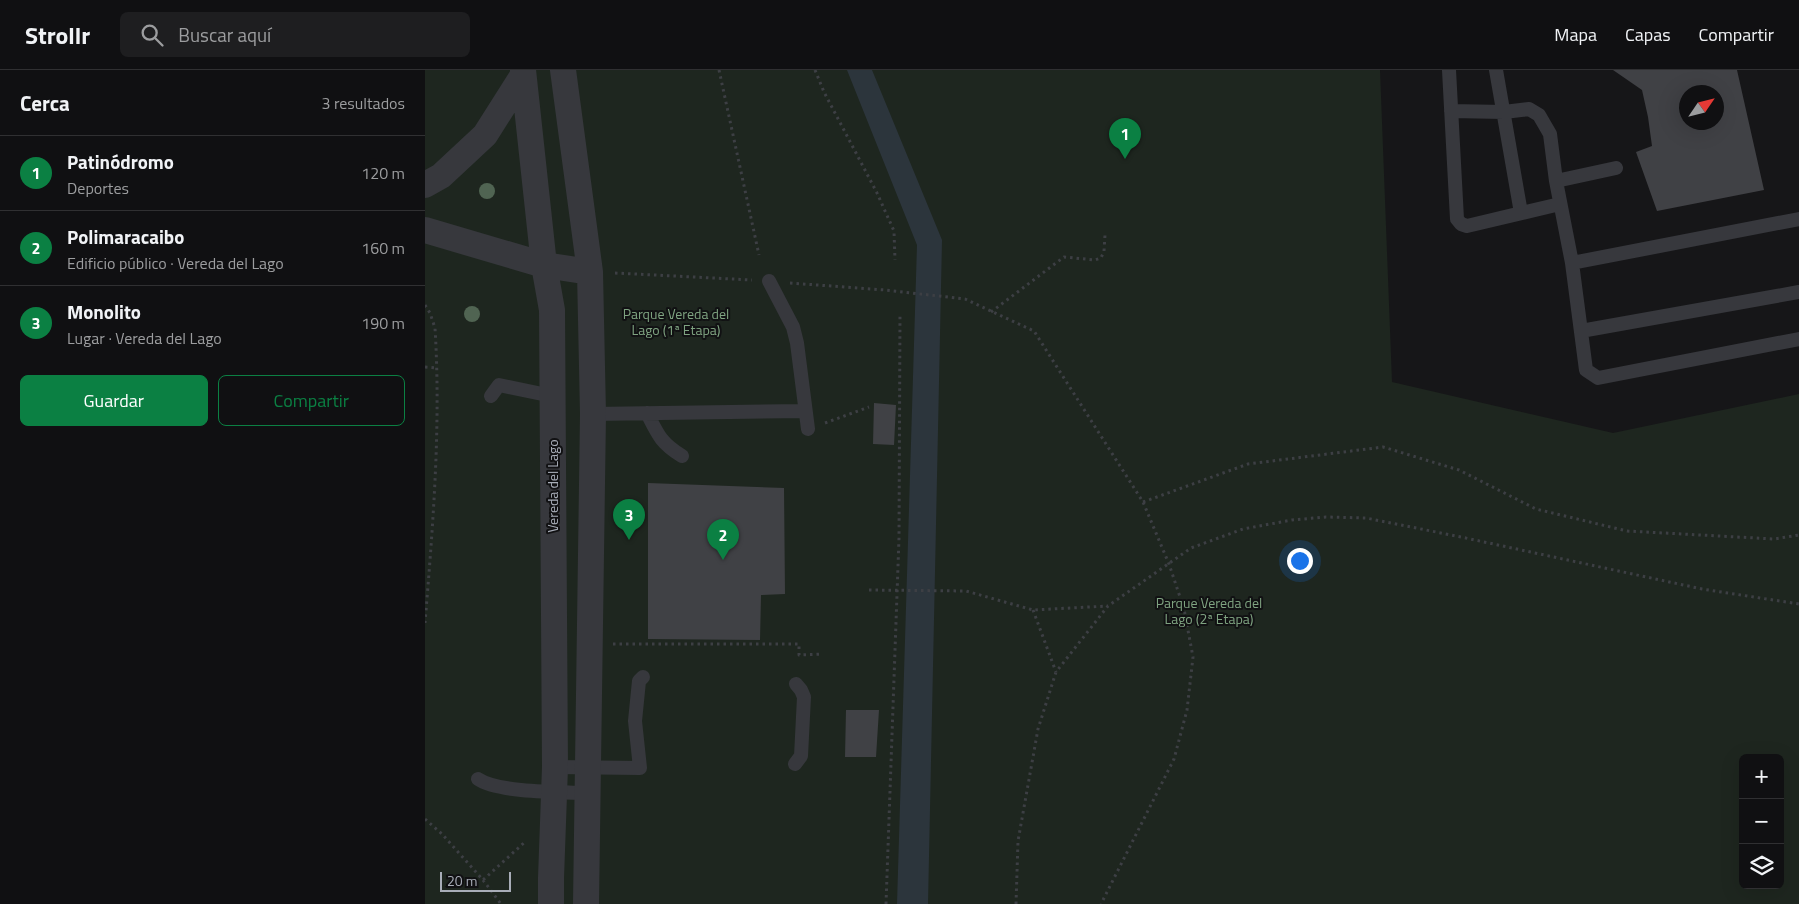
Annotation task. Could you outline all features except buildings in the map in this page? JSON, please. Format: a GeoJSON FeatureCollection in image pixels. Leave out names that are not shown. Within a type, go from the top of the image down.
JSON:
{"type":"FeatureCollection","features":[{"type":"Feature","properties":{"kind":"street"},"geometry":{"type":"LineString","coordinates":[[563,70],[590,272],[593,414],[586,904]]}},
{"type":"Feature","properties":{"kind":"street"},"geometry":{"type":"LineString","coordinates":[[425,185],[441,176],[485,135],[523,73]]}},
{"type":"Feature","properties":{"kind":"street","name":"Vereda del Lago"},"geometry":{"type":"LineString","coordinates":[[523,73],[544,265],[551,310],[555,779],[551,904]]}},
{"type":"Feature","properties":{"kind":"street"},"geometry":{"type":"LineString","coordinates":[[425,230],[544,265],[590,272]]}},
{"type":"Feature","properties":{"kind":"lane"},"geometry":{"type":"LineString","coordinates":[[1449,70],[1457,219],[1461,224],[1467,226],[1560,204]]}},
{"type":"Feature","properties":{"kind":"lane"},"geometry":{"type":"LineString","coordinates":[[1496,70],[1521,213]]}},
{"type":"Feature","properties":{"kind":"lane"},"geometry":{"type":"LineString","coordinates":[[1451,111],[1504,112],[1529,109],[1539,116],[1551,134],[1556,181],[1572,263],[1586,370],[1598,378],[1799,339]]}},
{"type":"Feature","properties":{"kind":"lane"},"geometry":{"type":"LineString","coordinates":[[1556,181],[1616,168]]}},
{"type":"Feature","properties":{"kind":"lane"},"geometry":{"type":"LineString","coordinates":[[1572,263],[1799,219]]}},
{"type":"Feature","properties":{"kind":"lane"},"geometry":{"type":"LineString","coordinates":[[769,281],[793,327],[797,343],[808,429]]}},
{"type":"Feature","properties":{"kind":"lane"},"geometry":{"type":"LineString","coordinates":[[1581,331],[1799,292]]}},
{"type":"Feature","properties":{"kind":"lane"},"geometry":{"type":"LineString","coordinates":[[491,396],[499,385],[552,396]]}},
{"type":"Feature","properties":{"kind":"lane"},"geometry":{"type":"LineString","coordinates":[[593,414],[805,411]]}},
{"type":"Feature","properties":{"kind":"lane"},"geometry":{"type":"LineString","coordinates":[[647,414],[659,439],[682,456]]}},
{"type":"Feature","properties":{"kind":"lane"},"geometry":{"type":"LineString","coordinates":[[479,779],[485,784],[529,791],[555,779],[588,781],[640,768],[635,721],[639,681],[643,677]]}},
{"type":"Feature","properties":{"kind":"lane"},"geometry":{"type":"LineString","coordinates":[[795,764],[801,756],[804,697],[796,684]]}},
{"type":"Feature","properties":{"kind":"lane"},"geometry":{"type":"LineString","coordinates":[[555,779],[588,781]]}},
{"type":"Feature","properties":{"kind":"path"},"geometry":{"type":"LineString","coordinates":[[719,70],[759,255]]}},
{"type":"Feature","properties":{"kind":"path"},"geometry":{"type":"LineString","coordinates":[[815,70],[824,92],[881,200],[893,231],[895,260]]}},
{"type":"Feature","properties":{"kind":"path"},"geometry":{"type":"LineString","coordinates":[[991,312],[1064,257],[1095,260],[1101,258],[1104,251],[1105,235]]}},
{"type":"Feature","properties":{"kind":"path"},"geometry":{"type":"LineString","coordinates":[[590,272],[769,281],[885,290],[965,299],[1034,331],[1143,502],[1169,564],[1184,609],[1193,657],[1187,710],[1175,759],[1101,904]]}},
{"type":"Feature","properties":{"kind":"path"},"geometry":{"type":"LineString","coordinates":[[425,305],[435,328],[436,368],[436,446],[425,623]]}},
{"type":"Feature","properties":{"kind":"path"},"geometry":{"type":"LineString","coordinates":[[886,904],[899,538],[900,313]]}},
{"type":"Feature","properties":{"kind":"path"},"geometry":{"type":"LineString","coordinates":[[425,367],[436,368]]}},
{"type":"Feature","properties":{"kind":"path"},"geometry":{"type":"LineString","coordinates":[[808,429],[869,408]]}},
{"type":"Feature","properties":{"kind":"path"},"geometry":{"type":"LineString","coordinates":[[1143,502],[1248,464],[1383,447],[1459,470],[1536,509],[1627,531],[1774,539],[1799,535]]}},
{"type":"Feature","properties":{"kind":"path"},"geometry":{"type":"LineString","coordinates":[[1016,904],[1018,841],[1038,729],[1056,672],[1108,606],[1191,548],[1243,529],[1291,520],[1326,517],[1366,518],[1702,589],[1799,604]]}},
{"type":"Feature","properties":{"kind":"path"},"geometry":{"type":"LineString","coordinates":[[869,590],[966,591],[1033,610],[1108,606]]}},
{"type":"Feature","properties":{"kind":"path"},"geometry":{"type":"LineString","coordinates":[[1033,610],[1056,672]]}},
{"type":"Feature","properties":{"kind":"path"},"geometry":{"type":"LineString","coordinates":[[610,644],[799,644],[799,655],[822,654]]}},
{"type":"Feature","properties":{"kind":"path"},"geometry":{"type":"LineString","coordinates":[[425,819],[442,834],[483,880],[501,904]]}},
{"type":"Feature","properties":{"kind":"path"},"geometry":{"type":"LineString","coordinates":[[483,880],[530,838]]}},
{"type":"Feature","properties":{"kind":"green space"},"geometry":{"type":"Polygon","coordinates":[[[425,70],[1380,70],[1392,382],[1613,433],[1799,394],[1799,904],[425,904],[425,70]]]}},
{"type":"Feature","properties":{"kind":"shaded area"},"geometry":{"type":"Polygon","coordinates":[[[847,70],[872,70],[942,240],[928,904],[897,904],[917,245],[847,70]]]}},
{"type":"Feature","properties":{"kind":"place","name":"Patinódromo"},"geometry":{"type":"Point","coordinates":[1125,159]}},
{"type":"Feature","properties":{"kind":"place","name":"Monolito"},"geometry":{"type":"Point","coordinates":[629,540]}},
{"type":"Feature","properties":{"kind":"place","name":"Polimaracaibo"},"geometry":{"type":"Point","coordinates":[723,560]}},
{"type":"Feature","properties":{"kind":"park label","name":"Parque Vereda del Lago (1ª Etapa)"},"geometry":{"type":"Point","coordinates":[676,322]}},
{"type":"Feature","properties":{"kind":"park label","name":"Parque Vereda del Lago (2ª Etapa)"},"geometry":{"type":"Point","coordinates":[1209,612]}}]}
